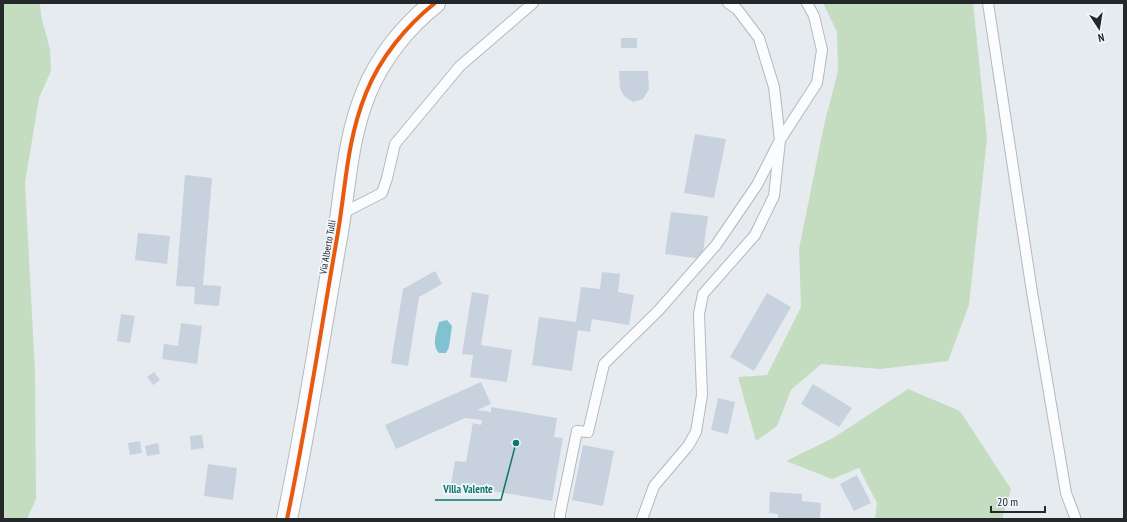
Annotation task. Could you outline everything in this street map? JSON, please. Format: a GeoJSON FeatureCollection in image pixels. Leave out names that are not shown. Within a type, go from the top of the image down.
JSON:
{"type":"FeatureCollection","features":[{"type":"Feature","properties":{"kind":"street","name":"Via Alberto Tulli"},"geometry":{"type":"LineString","coordinates":[[287,519],[298,467],[341,214],[350,140],[366,93],[388,52],[416,21],[435,3]]}},
{"type":"Feature","properties":{"kind":"lane"},"geometry":{"type":"LineString","coordinates":[[341,214],[382,193],[395,144],[460,66],[533,3]]}},
{"type":"Feature","properties":{"kind":"lane"},"geometry":{"type":"LineString","coordinates":[[642,519],[654,486],[688,446],[696,432],[702,394],[698,314],[703,294],[755,235],[774,196],[780,140],[774,87],[760,38],[737,9],[728,3]]}},
{"type":"Feature","properties":{"kind":"lane"},"geometry":{"type":"LineString","coordinates":[[560,519],[577,431],[588,432],[604,364],[659,310],[716,245],[757,185],[780,140],[816,83],[822,50],[814,16],[807,3]]}},
{"type":"Feature","properties":{"kind":"lane"},"geometry":{"type":"LineString","coordinates":[[988,3],[1032,292],[1066,493],[1075,517]]}},
{"type":"Feature","properties":{"kind":"green space"},"geometry":{"type":"Polygon","coordinates":[[[3,3],[40,3],[41,16],[50,49],[51,71],[39,98],[25,183],[35,371],[36,499],[27,519],[3,519],[3,3]]]}},
{"type":"Feature","properties":{"kind":"green space"},"geometry":{"type":"Polygon","coordinates":[[[823,3],[973,3],[987,138],[969,305],[948,361],[880,369],[821,364],[791,390],[777,426],[756,441],[738,377],[767,375],[801,307],[799,249],[824,125],[838,71],[837,32],[823,3]]]}},
{"type":"Feature","properties":{"kind":"green space"},"geometry":{"type":"Polygon","coordinates":[[[908,389],[960,411],[1011,489],[1002,519],[875,519],[877,503],[859,468],[832,479],[786,461],[833,438],[908,389]]]}},
{"type":"Feature","properties":{"kind":"water"},"geometry":{"type":"Polygon","coordinates":[[[447,320],[452,326],[449,347],[446,353],[439,353],[435,346],[436,334],[439,322],[447,320]]]}},
{"type":"Feature","properties":{"kind":"building"},"geometry":{"type":"Polygon","coordinates":[[[621,38],[637,38],[637,48],[621,48],[621,38]]]}},
{"type":"Feature","properties":{"kind":"building"},"geometry":{"type":"Polygon","coordinates":[[[619,71],[648,71],[649,89],[643,99],[633,102],[624,96],[620,88],[619,71]]]}},
{"type":"Feature","properties":{"kind":"building"},"geometry":{"type":"Polygon","coordinates":[[[695,134],[726,139],[714,198],[684,193],[695,134]]]}},
{"type":"Feature","properties":{"kind":"building"},"geometry":{"type":"Polygon","coordinates":[[[185,175],[212,178],[203,285],[221,286],[219,306],[194,304],[195,287],[176,286],[185,175]]]}},
{"type":"Feature","properties":{"kind":"building"},"geometry":{"type":"Polygon","coordinates":[[[671,212],[708,216],[702,259],[665,254],[671,212]]]}},
{"type":"Feature","properties":{"kind":"building"},"geometry":{"type":"Polygon","coordinates":[[[138,233],[170,236],[167,264],[135,260],[138,233]]]}},
{"type":"Feature","properties":{"kind":"building"},"geometry":{"type":"Polygon","coordinates":[[[435,271],[442,284],[419,297],[408,366],[391,363],[403,289],[435,271]]]}},
{"type":"Feature","properties":{"kind":"building"},"geometry":{"type":"Polygon","coordinates":[[[602,272],[620,274],[618,292],[634,295],[629,325],[592,319],[590,332],[578,330],[572,371],[532,365],[539,317],[576,322],[581,287],[600,289],[602,272]]]}},
{"type":"Feature","properties":{"kind":"building"},"geometry":{"type":"Polygon","coordinates":[[[472,292],[489,295],[481,345],[512,350],[507,382],[470,377],[473,355],[462,354],[472,292]]]}},
{"type":"Feature","properties":{"kind":"building"},"geometry":{"type":"Polygon","coordinates":[[[767,293],[791,307],[754,371],[730,357],[767,293]]]}},
{"type":"Feature","properties":{"kind":"building"},"geometry":{"type":"Polygon","coordinates":[[[121,314],[135,316],[130,343],[117,341],[121,314]]]}},
{"type":"Feature","properties":{"kind":"building"},"geometry":{"type":"Polygon","coordinates":[[[181,323],[202,326],[197,364],[162,359],[164,344],[178,346],[181,323]]]}},
{"type":"Feature","properties":{"kind":"building"},"geometry":{"type":"Polygon","coordinates":[[[154,372],[160,380],[153,385],[147,377],[154,372]]]}},
{"type":"Feature","properties":{"kind":"building"},"geometry":{"type":"Polygon","coordinates":[[[481,382],[491,404],[477,410],[491,412],[491,407],[557,418],[554,437],[563,438],[552,501],[451,484],[455,461],[466,462],[473,423],[481,425],[482,420],[465,418],[396,449],[385,425],[481,382]]]}},
{"type":"Feature","properties":{"kind":"building"},"geometry":{"type":"Polygon","coordinates":[[[813,384],[852,408],[839,427],[801,404],[813,384]]]}},
{"type":"Feature","properties":{"kind":"building"},"geometry":{"type":"Polygon","coordinates":[[[718,398],[735,402],[728,434],[711,430],[718,398]]]}},
{"type":"Feature","properties":{"kind":"building"},"geometry":{"type":"Polygon","coordinates":[[[202,435],[204,448],[191,450],[190,436],[202,435]]]}},
{"type":"Feature","properties":{"kind":"building"},"geometry":{"type":"Polygon","coordinates":[[[140,441],[142,453],[130,455],[128,443],[140,441]]]}},
{"type":"Feature","properties":{"kind":"building"},"geometry":{"type":"Polygon","coordinates":[[[158,443],[160,454],[147,456],[145,446],[158,443]]]}},
{"type":"Feature","properties":{"kind":"building"},"geometry":{"type":"Polygon","coordinates":[[[583,445],[614,451],[603,506],[572,500],[583,445]]]}},
{"type":"Feature","properties":{"kind":"building"},"geometry":{"type":"Polygon","coordinates":[[[208,464],[237,468],[233,500],[204,496],[208,464]]]}},
{"type":"Feature","properties":{"kind":"building"},"geometry":{"type":"Polygon","coordinates":[[[857,475],[871,503],[854,511],[840,484],[857,475]]]}},
{"type":"Feature","properties":{"kind":"building"},"geometry":{"type":"Polygon","coordinates":[[[770,492],[802,494],[802,501],[821,503],[820,519],[778,519],[778,514],[769,513],[770,492]]]}},
{"type":"Feature","properties":{"kind":"cycle path"},"geometry":{"type":"LineString","coordinates":[[287,519],[314,376],[351,145],[360,110],[372,80],[386,55],[404,32],[435,3]]}},
{"type":"Feature","properties":{"kind":"place","name":"Villa Valente"},"geometry":{"type":"Point","coordinates":[516,443]}}]}
